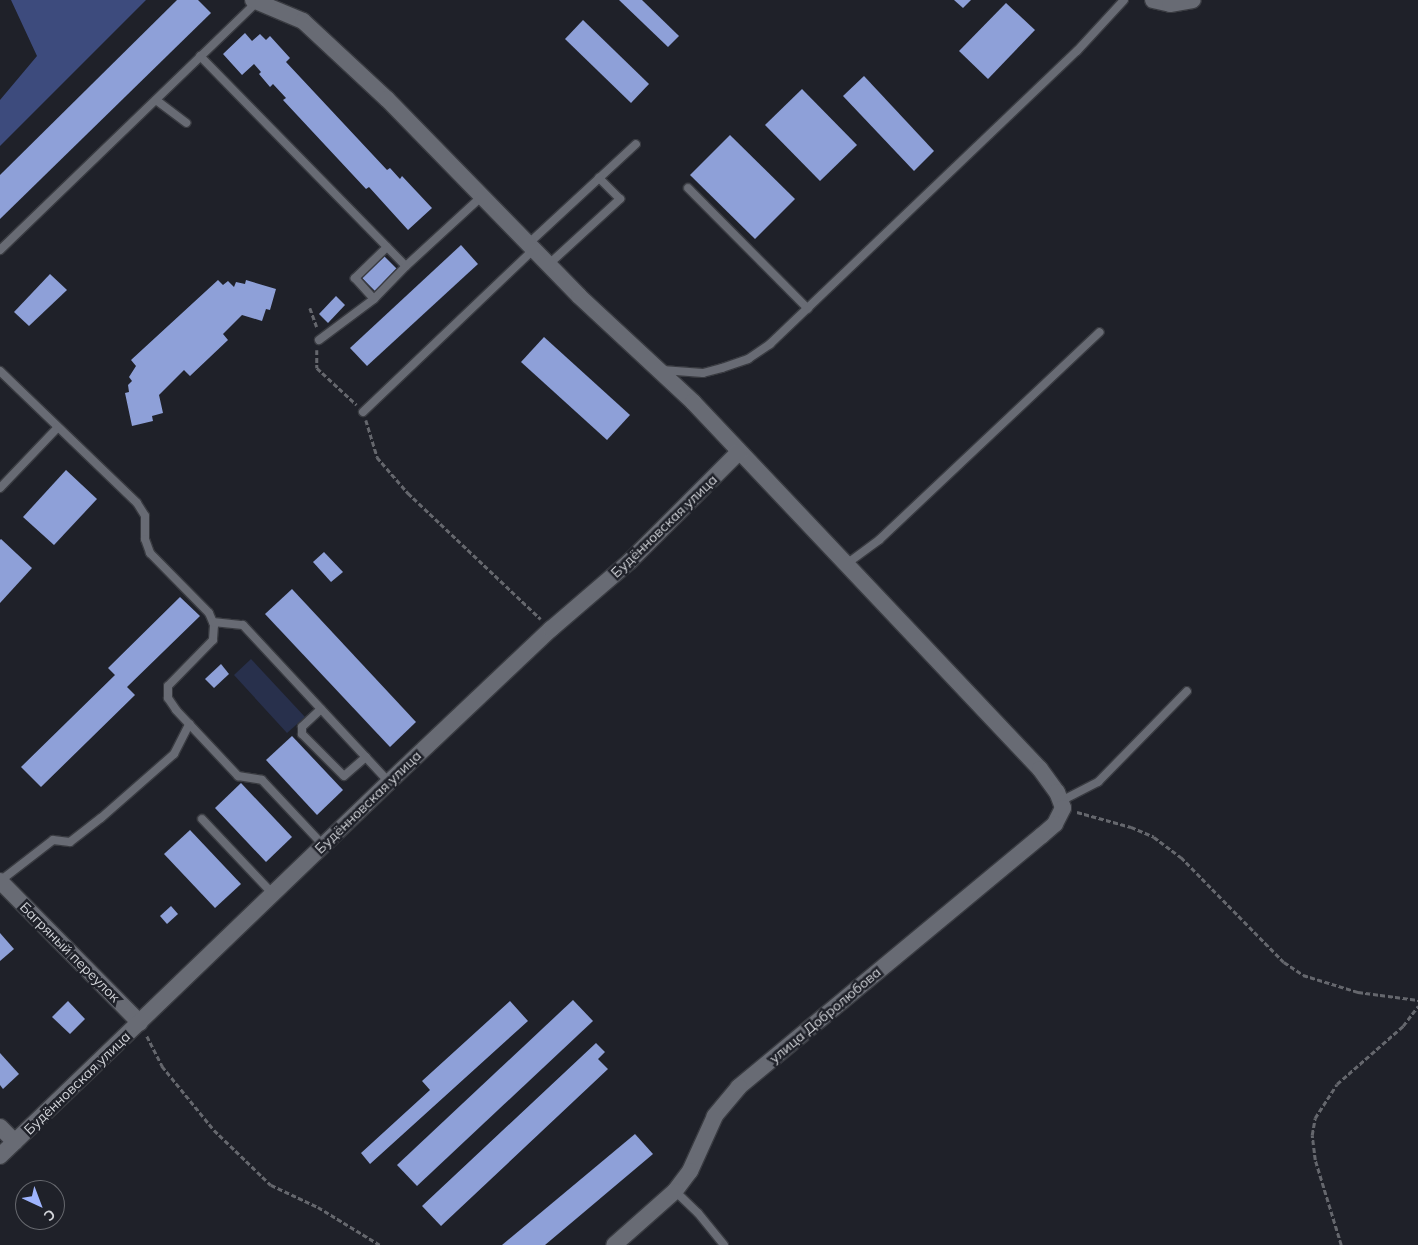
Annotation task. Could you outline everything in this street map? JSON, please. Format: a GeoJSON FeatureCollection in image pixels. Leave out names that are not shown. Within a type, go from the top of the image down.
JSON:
{"type":"FeatureCollection","features":[{"type":"Feature","properties":{"kind":"street"},"geometry":{"type":"LineString","coordinates":[[1154,0],[1170,4],[1192,0]]}},
{"type":"Feature","properties":{"kind":"street"},"geometry":{"type":"LineString","coordinates":[[255,1],[303,21],[387,99],[548,265],[658,370],[739,452],[1040,769],[1062,805]]}},
{"type":"Feature","properties":{"kind":"street","name":"Будённовская улица"},"geometry":{"type":"LineString","coordinates":[[0,1156],[140,1023],[272,893],[551,629],[630,561],[739,452]]}},
{"type":"Feature","properties":{"kind":"street","name":"улица Добролюбова"},"geometry":{"type":"LineString","coordinates":[[614,1245],[675,1191],[690,1171],[714,1116],[739,1087],[1055,824],[1062,805]]}},
{"type":"Feature","properties":{"kind":"street","name":"Багряный переулок"},"geometry":{"type":"LineString","coordinates":[[3,890],[140,1023]]}},
{"type":"Feature","properties":{"kind":"street"},"geometry":{"type":"LineString","coordinates":[[0,1127],[15,1142]]}},
{"type":"Feature","properties":{"kind":"lane"},"geometry":{"type":"LineString","coordinates":[[658,370],[703,373],[748,359],[770,344],[1077,51],[1124,0]]}},
{"type":"Feature","properties":{"kind":"lane"},"geometry":{"type":"LineString","coordinates":[[0,250],[156,100],[255,1]]}},
{"type":"Feature","properties":{"kind":"lane"},"geometry":{"type":"LineString","coordinates":[[200,56],[406,266]]}},
{"type":"Feature","properties":{"kind":"lane"},"geometry":{"type":"LineString","coordinates":[[156,100],[186,124]]}},
{"type":"Feature","properties":{"kind":"lane"},"geometry":{"type":"LineString","coordinates":[[363,412],[599,178],[636,144]]}},
{"type":"Feature","properties":{"kind":"lane"},"geometry":{"type":"LineString","coordinates":[[548,265],[620,199],[599,178]]}},
{"type":"Feature","properties":{"kind":"lane"},"geometry":{"type":"LineString","coordinates":[[688,188],[808,309]]}},
{"type":"Feature","properties":{"kind":"lane"},"geometry":{"type":"LineString","coordinates":[[319,340],[374,299],[406,266],[481,197]]}},
{"type":"Feature","properties":{"kind":"lane"},"geometry":{"type":"LineString","coordinates":[[374,299],[355,278],[387,247]]}},
{"type":"Feature","properties":{"kind":"lane"},"geometry":{"type":"LineString","coordinates":[[846,565],[879,540],[1100,332]]}},
{"type":"Feature","properties":{"kind":"lane"},"geometry":{"type":"LineString","coordinates":[[0,370],[137,503],[145,516],[145,539],[150,553],[209,613],[213,622],[213,640],[168,686],[168,698],[189,724],[238,776],[262,780],[323,845]]}},
{"type":"Feature","properties":{"kind":"lane"},"geometry":{"type":"LineString","coordinates":[[0,488],[58,427]]}},
{"type":"Feature","properties":{"kind":"lane"},"geometry":{"type":"LineString","coordinates":[[213,622],[243,626],[389,782]]}},
{"type":"Feature","properties":{"kind":"lane"},"geometry":{"type":"LineString","coordinates":[[1062,805],[1098,782],[1188,691]]}},
{"type":"Feature","properties":{"kind":"lane"},"geometry":{"type":"LineString","coordinates":[[321,709],[301,730],[308,740],[344,776],[366,757]]}},
{"type":"Feature","properties":{"kind":"lane"},"geometry":{"type":"LineString","coordinates":[[3,890],[53,840],[70,842],[101,818],[174,754],[189,724]]}},
{"type":"Feature","properties":{"kind":"lane"},"geometry":{"type":"LineString","coordinates":[[202,819],[272,893]]}},
{"type":"Feature","properties":{"kind":"lane"},"geometry":{"type":"LineString","coordinates":[[675,1191],[698,1212],[724,1245]]}},
{"type":"Feature","properties":{"kind":"path"},"geometry":{"type":"LineString","coordinates":[[310,308],[319,340],[318,368],[363,412],[377,457],[408,493],[551,629]]}},
{"type":"Feature","properties":{"kind":"path"},"geometry":{"type":"LineString","coordinates":[[1062,805],[1130,827],[1154,837],[1181,857],[1284,962],[1303,975],[1358,992],[1418,1000]]}},
{"type":"Feature","properties":{"kind":"path"},"geometry":{"type":"LineString","coordinates":[[1341,1245],[1315,1160],[1312,1135],[1315,1118],[1338,1084],[1403,1026],[1418,1006]]}},
{"type":"Feature","properties":{"kind":"path"},"geometry":{"type":"LineString","coordinates":[[140,1023],[162,1066],[214,1130],[271,1185],[318,1207],[380,1245]]}},
{"type":"Feature","properties":{"kind":"shaded area"},"geometry":{"type":"Polygon","coordinates":[[[11,0],[146,0],[0,146],[0,100],[37,56],[11,0]]]}},
{"type":"Feature","properties":{"kind":"shaded area"},"geometry":{"type":"Polygon","coordinates":[[[251,659],[305,717],[287,733],[234,675],[251,659]]]}},
{"type":"Feature","properties":{"kind":"building"},"geometry":{"type":"Polygon","coordinates":[[[177,0],[198,0],[211,13],[0,219],[0,175],[177,0]]]}},
{"type":"Feature","properties":{"kind":"building"},"geometry":{"type":"Polygon","coordinates":[[[619,0],[642,0],[679,36],[668,47],[619,0]]]}},
{"type":"Feature","properties":{"kind":"building"},"geometry":{"type":"Polygon","coordinates":[[[954,0],[971,0],[963,8],[954,0]]]}},
{"type":"Feature","properties":{"kind":"building"},"geometry":{"type":"Polygon","coordinates":[[[1006,3],[1035,30],[988,79],[959,51],[1006,3]]]}},
{"type":"Feature","properties":{"kind":"building"},"geometry":{"type":"Polygon","coordinates":[[[583,20],[649,84],[631,103],[565,39],[583,20]]]}},
{"type":"Feature","properties":{"kind":"building"},"geometry":{"type":"Polygon","coordinates":[[[245,33],[252,41],[260,34],[266,40],[270,36],[290,58],[286,62],[387,170],[390,168],[400,179],[402,176],[432,208],[408,230],[369,187],[366,189],[283,100],[286,98],[273,84],[270,87],[259,74],[261,72],[254,64],[242,75],[223,54],[245,33]]]}},
{"type":"Feature","properties":{"kind":"building"},"geometry":{"type":"Polygon","coordinates":[[[864,76],[934,151],[914,171],[843,96],[864,76]]]}},
{"type":"Feature","properties":{"kind":"building"},"geometry":{"type":"Polygon","coordinates":[[[802,89],[857,145],[820,181],[765,125],[802,89]]]}},
{"type":"Feature","properties":{"kind":"building"},"geometry":{"type":"Polygon","coordinates":[[[730,135],[795,199],[755,239],[690,175],[730,135]]]}},
{"type":"Feature","properties":{"kind":"building"},"geometry":{"type":"Polygon","coordinates":[[[461,245],[478,264],[367,366],[350,348],[461,245]]]}},
{"type":"Feature","properties":{"kind":"building"},"geometry":{"type":"Polygon","coordinates":[[[384,256],[397,269],[375,291],[362,278],[384,256]]]}},
{"type":"Feature","properties":{"kind":"building"},"geometry":{"type":"Polygon","coordinates":[[[50,274],[67,290],[29,326],[14,312],[50,274]]]}},
{"type":"Feature","properties":{"kind":"building"},"geometry":{"type":"Polygon","coordinates":[[[218,280],[223,285],[228,281],[234,287],[236,282],[245,284],[246,280],[276,289],[270,310],[266,309],[262,321],[242,315],[223,334],[228,340],[190,376],[184,370],[159,395],[163,413],[152,416],[153,421],[132,426],[125,393],[129,392],[128,385],[132,381],[129,377],[136,366],[131,360],[218,280]]]}},
{"type":"Feature","properties":{"kind":"building"},"geometry":{"type":"Polygon","coordinates":[[[336,296],[345,305],[328,323],[319,314],[336,296]]]}},
{"type":"Feature","properties":{"kind":"building"},"geometry":{"type":"Polygon","coordinates":[[[544,337],[630,415],[607,440],[521,362],[544,337]]]}},
{"type":"Feature","properties":{"kind":"building"},"geometry":{"type":"Polygon","coordinates":[[[66,470],[97,499],[54,545],[23,517],[66,470]]]}},
{"type":"Feature","properties":{"kind":"building"},"geometry":{"type":"Polygon","coordinates":[[[0,540],[32,568],[0,603],[0,540]]]}},
{"type":"Feature","properties":{"kind":"building"},"geometry":{"type":"Polygon","coordinates":[[[324,552],[343,572],[331,582],[313,562],[324,552]]]}},
{"type":"Feature","properties":{"kind":"building"},"geometry":{"type":"Polygon","coordinates":[[[292,589],[416,722],[390,747],[265,614],[292,589]]]}},
{"type":"Feature","properties":{"kind":"building"},"geometry":{"type":"Polygon","coordinates":[[[180,597],[200,616],[127,687],[135,695],[41,787],[21,767],[115,675],[108,668],[180,597]]]}},
{"type":"Feature","properties":{"kind":"building"},"geometry":{"type":"Polygon","coordinates":[[[221,664],[229,674],[214,688],[205,679],[221,664]]]}},
{"type":"Feature","properties":{"kind":"building"},"geometry":{"type":"Polygon","coordinates":[[[292,736],[343,790],[317,815],[266,760],[292,736]]]}},
{"type":"Feature","properties":{"kind":"building"},"geometry":{"type":"Polygon","coordinates":[[[241,783],[292,837],[266,862],[215,808],[241,783]]]}},
{"type":"Feature","properties":{"kind":"building"},"geometry":{"type":"Polygon","coordinates":[[[190,830],[241,884],[215,908],[164,854],[190,830]]]}},
{"type":"Feature","properties":{"kind":"building"},"geometry":{"type":"Polygon","coordinates":[[[171,906],[178,914],[167,924],[160,916],[171,906]]]}},
{"type":"Feature","properties":{"kind":"building"},"geometry":{"type":"Polygon","coordinates":[[[0,933],[14,949],[0,961],[0,933]]]}},
{"type":"Feature","properties":{"kind":"building"},"geometry":{"type":"Polygon","coordinates":[[[573,1000],[593,1021],[417,1186],[397,1165],[573,1000]]]}},
{"type":"Feature","properties":{"kind":"building"},"geometry":{"type":"Polygon","coordinates":[[[68,1001],[85,1019],[70,1034],[52,1017],[68,1001]]]}},
{"type":"Feature","properties":{"kind":"building"},"geometry":{"type":"Polygon","coordinates":[[[510,1001],[528,1021],[370,1164],[361,1153],[430,1090],[422,1081],[510,1001]]]}},
{"type":"Feature","properties":{"kind":"building"},"geometry":{"type":"Polygon","coordinates":[[[596,1043],[605,1052],[598,1059],[608,1069],[441,1226],[422,1206],[596,1043]]]}},
{"type":"Feature","properties":{"kind":"building"},"geometry":{"type":"Polygon","coordinates":[[[0,1053],[19,1074],[3,1089],[0,1085],[0,1053]]]}},
{"type":"Feature","properties":{"kind":"building"},"geometry":{"type":"Polygon","coordinates":[[[635,1134],[653,1154],[545,1245],[502,1245],[635,1134]]]}}]}
